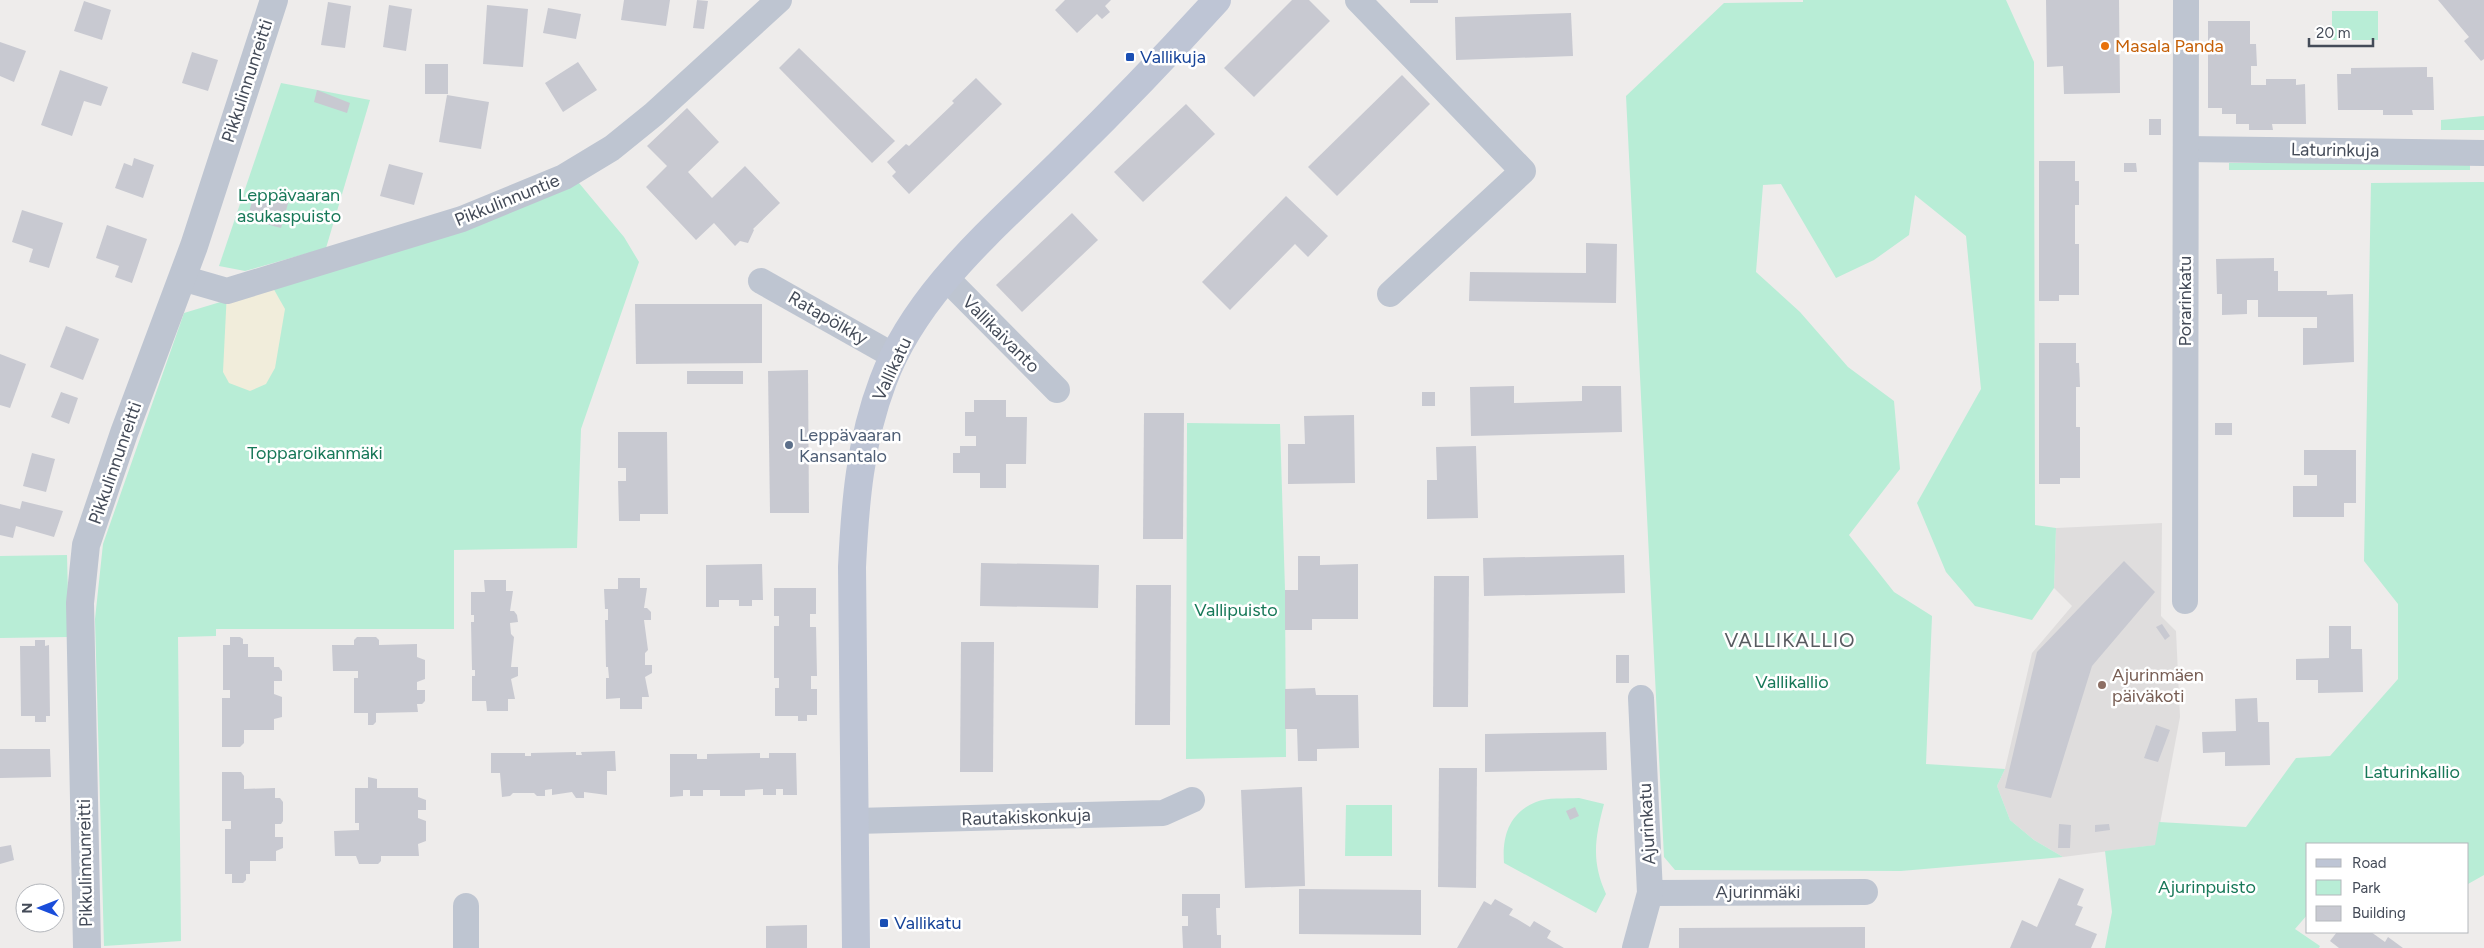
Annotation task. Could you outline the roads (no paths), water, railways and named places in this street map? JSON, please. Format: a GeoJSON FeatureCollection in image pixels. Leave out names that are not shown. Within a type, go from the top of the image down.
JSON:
{"type":"FeatureCollection","features":[{"type":"Feature","properties":{"kind":"main road","name":"Vallikatu"},"geometry":{"type":"LineString","coordinates":[[856,948],[852,567],[857,484],[871,415],[894,356],[946,278],[1146,76],[1216,0]]}},
{"type":"Feature","properties":{"kind":"street","name":"Pikkulinnunreitti"},"geometry":{"type":"LineString","coordinates":[[87,948],[80,603],[86,545],[124,433],[182,278],[274,0]]}},
{"type":"Feature","properties":{"kind":"street","name":"Pikkulinnuntie"},"geometry":{"type":"LineString","coordinates":[[182,278],[227,291],[462,219],[564,177],[612,148],[654,114],[779,0]]}},
{"type":"Feature","properties":{"kind":"street"},"geometry":{"type":"LineString","coordinates":[[1358,0],[1523,171],[1390,294]]}},
{"type":"Feature","properties":{"kind":"street","name":"Porarinkatu"},"geometry":{"type":"LineString","coordinates":[[2184,601],[2186,0]]}},
{"type":"Feature","properties":{"kind":"street","name":"Laturinkuja"},"geometry":{"type":"LineString","coordinates":[[2186,149],[2484,153]]}},
{"type":"Feature","properties":{"kind":"street","name":"Vallikaivanto"},"geometry":{"type":"LineString","coordinates":[[946,278],[1058,390]]}},
{"type":"Feature","properties":{"kind":"street","name":"Ratapölkky"},"geometry":{"type":"LineString","coordinates":[[761,281],[894,356]]}},
{"type":"Feature","properties":{"kind":"street","name":"Ajurinkatu"},"geometry":{"type":"LineString","coordinates":[[1636,948],[1650,893],[1641,698]]}},
{"type":"Feature","properties":{"kind":"street","name":"Rautakiskonkuja"},"geometry":{"type":"LineString","coordinates":[[856,821],[1163,813],[1192,800]]}},
{"type":"Feature","properties":{"kind":"street","name":"Ajurinmäki"},"geometry":{"type":"LineString","coordinates":[[1650,893],[1865,892]]}},
{"type":"Feature","properties":{"kind":"street"},"geometry":{"type":"LineString","coordinates":[[466,906],[466,948]]}},
{"type":"Feature","properties":{"kind":"place","name":"Masala Panda"},"geometry":{"type":"Point","coordinates":[2105,46]}},
{"type":"Feature","properties":{"kind":"place","name":"Vallikuja"},"geometry":{"type":"Point","coordinates":[1130,57]}},
{"type":"Feature","properties":{"kind":"place","name":"Leppävaaran Kansantalo"},"geometry":{"type":"Point","coordinates":[789,445]}},
{"type":"Feature","properties":{"kind":"place","name":"Ajurinmäen päiväkoti"},"geometry":{"type":"Point","coordinates":[2102,685]}},
{"type":"Feature","properties":{"kind":"place","name":"Vallikatu"},"geometry":{"type":"Point","coordinates":[884,923]}},
{"type":"Feature","properties":{"kind":"district","name":"VALLIKALLIO"},"geometry":{"type":"Point","coordinates":[1790,640]}},
{"type":"Feature","properties":{"kind":"park label","name":"Leppävaaran asukaspuisto"},"geometry":{"type":"Point","coordinates":[289,205]}},
{"type":"Feature","properties":{"kind":"park label","name":"Topparoikanmäki"},"geometry":{"type":"Point","coordinates":[315,453]}},
{"type":"Feature","properties":{"kind":"park label","name":"Vallipuisto"},"geometry":{"type":"Point","coordinates":[1236,610]}},
{"type":"Feature","properties":{"kind":"park label","name":"Vallikallio"},"geometry":{"type":"Point","coordinates":[1792,682]}},
{"type":"Feature","properties":{"kind":"park label","name":"Laturinkallio"},"geometry":{"type":"Point","coordinates":[2412,772]}},
{"type":"Feature","properties":{"kind":"park label","name":"Ajurinpuisto"},"geometry":{"type":"Point","coordinates":[2207,887]}}]}
